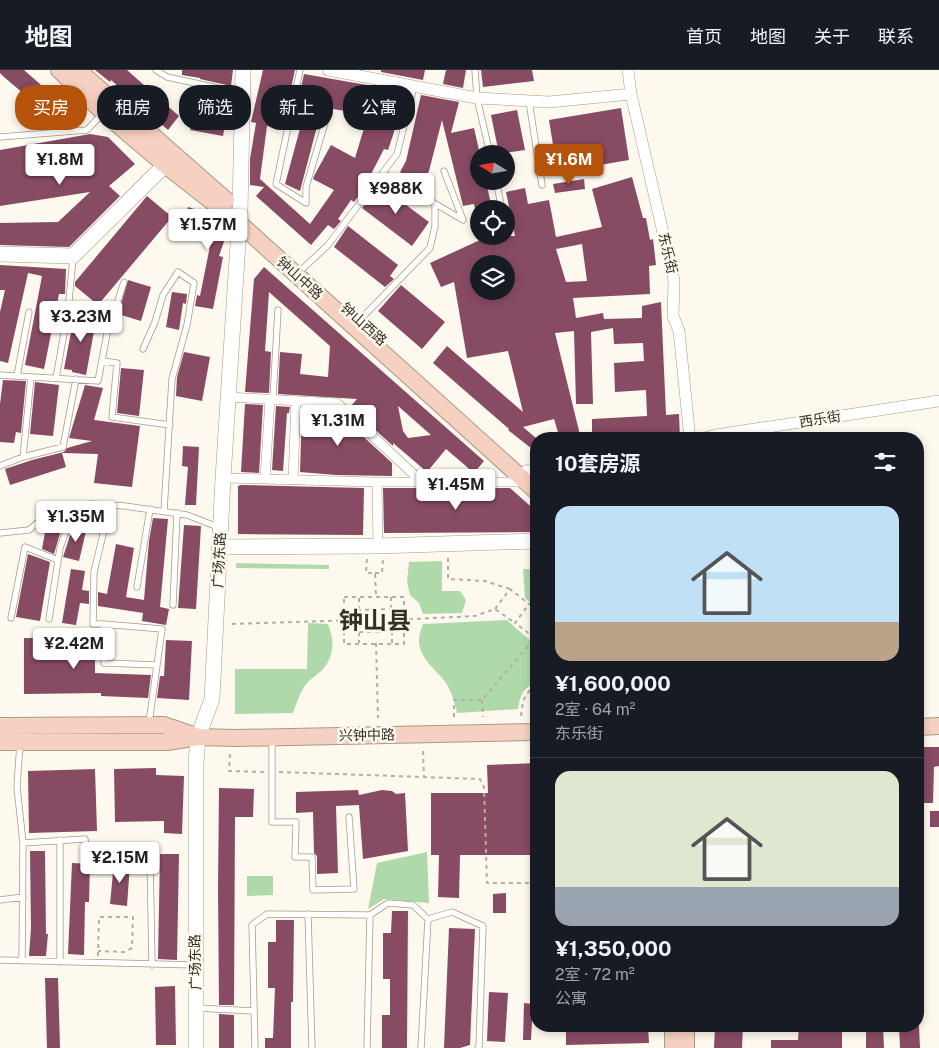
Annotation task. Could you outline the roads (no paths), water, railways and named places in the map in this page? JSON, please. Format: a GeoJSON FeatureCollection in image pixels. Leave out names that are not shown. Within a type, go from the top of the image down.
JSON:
{"type":"FeatureCollection","features":[{"type":"Feature","properties":{"kind":"main road"},"geometry":{"type":"LineString","coordinates":[[60,70],[97,99]]}},
{"type":"Feature","properties":{"kind":"main road","name":"钟山西路"},"geometry":{"type":"LineString","coordinates":[[78,70],[97,93]]}},
{"type":"Feature","properties":{"kind":"main road"},"geometry":{"type":"LineString","coordinates":[[130,130],[164,165],[239,217]]}},
{"type":"Feature","properties":{"kind":"main road","name":"钟山西路"},"geometry":{"type":"LineString","coordinates":[[135,130],[239,217],[530,476]]}},
{"type":"Feature","properties":{"kind":"main road","name":"兴钟中路"},"geometry":{"type":"LineString","coordinates":[[0,726],[164,725],[198,737]]}},
{"type":"Feature","properties":{"kind":"main road"},"geometry":{"type":"LineString","coordinates":[[924,727],[939,726]]}},
{"type":"Feature","properties":{"kind":"main road","name":"兴钟中路"},"geometry":{"type":"LineString","coordinates":[[0,742],[167,742],[198,737],[530,732]]}},
{"type":"Feature","properties":{"kind":"main road"},"geometry":{"type":"LineString","coordinates":[[673,1032],[673,1048]]}},
{"type":"Feature","properties":{"kind":"main road"},"geometry":{"type":"LineString","coordinates":[[686,1032],[686,1048]]}},
{"type":"Feature","properties":{"kind":"street","name":"广场东路"},"geometry":{"type":"LineString","coordinates":[[242,85],[243,70]]}},
{"type":"Feature","properties":{"kind":"street"},"geometry":{"type":"LineString","coordinates":[[328,70],[409,85]]}},
{"type":"Feature","properties":{"kind":"street","name":"东乐街"},"geometry":{"type":"LineString","coordinates":[[628,70],[674,280],[673,316],[679,331],[689,432]]}},
{"type":"Feature","properties":{"kind":"street"},"geometry":{"type":"LineString","coordinates":[[415,86],[477,98],[549,102],[632,94]]}},
{"type":"Feature","properties":{"kind":"street","name":"广场东路"},"geometry":{"type":"LineString","coordinates":[[196,1048],[196,763],[198,737],[212,699],[220,527],[239,217],[241,130]]}},
{"type":"Feature","properties":{"kind":"street"},"geometry":{"type":"LineString","coordinates":[[0,254],[73,256],[164,165]]}},
{"type":"Feature","properties":{"kind":"street"},"geometry":{"type":"LineString","coordinates":[[228,397],[337,403],[422,482]]}},
{"type":"Feature","properties":{"kind":"street"},"geometry":{"type":"LineString","coordinates":[[265,479],[272,399]]}},
{"type":"Feature","properties":{"kind":"street"},"geometry":{"type":"LineString","coordinates":[[293,480],[296,401]]}},
{"type":"Feature","properties":{"kind":"street","name":"西乐街"},"geometry":{"type":"LineString","coordinates":[[736,432],[939,401]]}},
{"type":"Feature","properties":{"kind":"street"},"geometry":{"type":"LineString","coordinates":[[223,478],[377,482],[530,478]]}},
{"type":"Feature","properties":{"kind":"street"},"geometry":{"type":"LineString","coordinates":[[377,482],[380,552]]}},
{"type":"Feature","properties":{"kind":"street"},"geometry":{"type":"LineString","coordinates":[[219,547],[380,552],[530,542]]}},
{"type":"Feature","properties":{"kind":"lane"},"geometry":{"type":"LineString","coordinates":[[156,70],[167,77],[204,85]]}},
{"type":"Feature","properties":{"kind":"lane"},"geometry":{"type":"LineString","coordinates":[[297,85],[300,70]]}},
{"type":"Feature","properties":{"kind":"lane"},"geometry":{"type":"LineString","coordinates":[[475,70],[477,98],[488,145]]}},
{"type":"Feature","properties":{"kind":"lane"},"geometry":{"type":"LineString","coordinates":[[529,101],[542,185]]}},
{"type":"Feature","properties":{"kind":"lane"},"geometry":{"type":"LineString","coordinates":[[292,106],[327,116],[306,187],[306,204],[276,184],[292,106]]}},
{"type":"Feature","properties":{"kind":"lane"},"geometry":{"type":"LineString","coordinates":[[0,137],[87,130],[97,119]]}},
{"type":"Feature","properties":{"kind":"lane"},"geometry":{"type":"LineString","coordinates":[[299,271],[328,244],[398,154],[404,130]]}},
{"type":"Feature","properties":{"kind":"lane"},"geometry":{"type":"LineString","coordinates":[[383,173],[463,220],[444,171]]}},
{"type":"Feature","properties":{"kind":"lane"},"geometry":{"type":"LineString","coordinates":[[357,324],[430,248],[435,226],[435,204]]}},
{"type":"Feature","properties":{"kind":"lane"},"geometry":{"type":"LineString","coordinates":[[56,378],[68,311],[73,256]]}},
{"type":"Feature","properties":{"kind":"lane"},"geometry":{"type":"LineString","coordinates":[[143,349],[155,322],[163,295],[178,272],[194,283],[187,325],[172,379],[164,511]]}},
{"type":"Feature","properties":{"kind":"lane"},"geometry":{"type":"LineString","coordinates":[[0,374],[98,381],[107,334],[124,282]]}},
{"type":"Feature","properties":{"kind":"lane"},"geometry":{"type":"LineString","coordinates":[[272,399],[278,310]]}},
{"type":"Feature","properties":{"kind":"lane"},"geometry":{"type":"LineString","coordinates":[[17,376],[29,312]]}},
{"type":"Feature","properties":{"kind":"lane"},"geometry":{"type":"LineString","coordinates":[[102,361],[117,363],[112,417],[170,425]]}},
{"type":"Feature","properties":{"kind":"lane"},"geometry":{"type":"LineString","coordinates":[[23,457],[31,377]]}},
{"type":"Feature","properties":{"kind":"lane"},"geometry":{"type":"LineString","coordinates":[[0,466],[23,457],[64,447],[76,379]]}},
{"type":"Feature","properties":{"kind":"lane"},"geometry":{"type":"LineString","coordinates":[[0,533],[29,530],[44,516],[91,504],[176,513],[220,527]]}},
{"type":"Feature","properties":{"kind":"lane"},"geometry":{"type":"LineString","coordinates":[[110,505],[94,572],[93,624],[162,628],[149,725]]}},
{"type":"Feature","properties":{"kind":"lane"},"geometry":{"type":"LineString","coordinates":[[49,620],[60,548],[74,508]]}},
{"type":"Feature","properties":{"kind":"lane"},"geometry":{"type":"LineString","coordinates":[[137,587],[150,509]]}},
{"type":"Feature","properties":{"kind":"lane"},"geometry":{"type":"LineString","coordinates":[[173,605],[176,513]]}},
{"type":"Feature","properties":{"kind":"lane"},"geometry":{"type":"LineString","coordinates":[[11,618],[24,547],[58,560]]}},
{"type":"Feature","properties":{"kind":"lane"},"geometry":{"type":"LineString","coordinates":[[103,624],[104,663],[157,665]]}},
{"type":"Feature","properties":{"kind":"lane"},"geometry":{"type":"LineString","coordinates":[[272,737],[272,822],[296,822],[295,858],[312,857],[313,890],[354,889],[349,817]]}},
{"type":"Feature","properties":{"kind":"lane"},"geometry":{"type":"LineString","coordinates":[[20,742],[17,787],[23,843],[22,961]]}},
{"type":"Feature","properties":{"kind":"lane"},"geometry":{"type":"LineString","coordinates":[[23,843],[86,839],[87,857],[150,857],[152,965]]}},
{"type":"Feature","properties":{"kind":"lane"},"geometry":{"type":"LineString","coordinates":[[60,840],[60,962]]}},
{"type":"Feature","properties":{"kind":"lane"},"geometry":{"type":"LineString","coordinates":[[0,900],[23,897]]}},
{"type":"Feature","properties":{"kind":"lane"},"geometry":{"type":"LineString","coordinates":[[255,1048],[252,925],[267,914],[370,915],[388,903],[413,905],[428,919]]}},
{"type":"Feature","properties":{"kind":"lane"},"geometry":{"type":"LineString","coordinates":[[428,919],[452,912],[483,926],[478,1048]]}},
{"type":"Feature","properties":{"kind":"lane"},"geometry":{"type":"LineString","coordinates":[[308,914],[312,1048]]}},
{"type":"Feature","properties":{"kind":"lane"},"geometry":{"type":"LineString","coordinates":[[367,1048],[370,915]]}},
{"type":"Feature","properties":{"kind":"lane"},"geometry":{"type":"LineString","coordinates":[[421,1048],[428,919]]}},
{"type":"Feature","properties":{"kind":"lane"},"geometry":{"type":"LineString","coordinates":[[0,960],[195,965]]}},
{"type":"Feature","properties":{"kind":"lane"},"geometry":{"type":"LineString","coordinates":[[196,1008],[254,1011]]}},
{"type":"Feature","properties":{"kind":"district","name":"钟山县"},"geometry":{"type":"Point","coordinates":[375,621]}}]}
